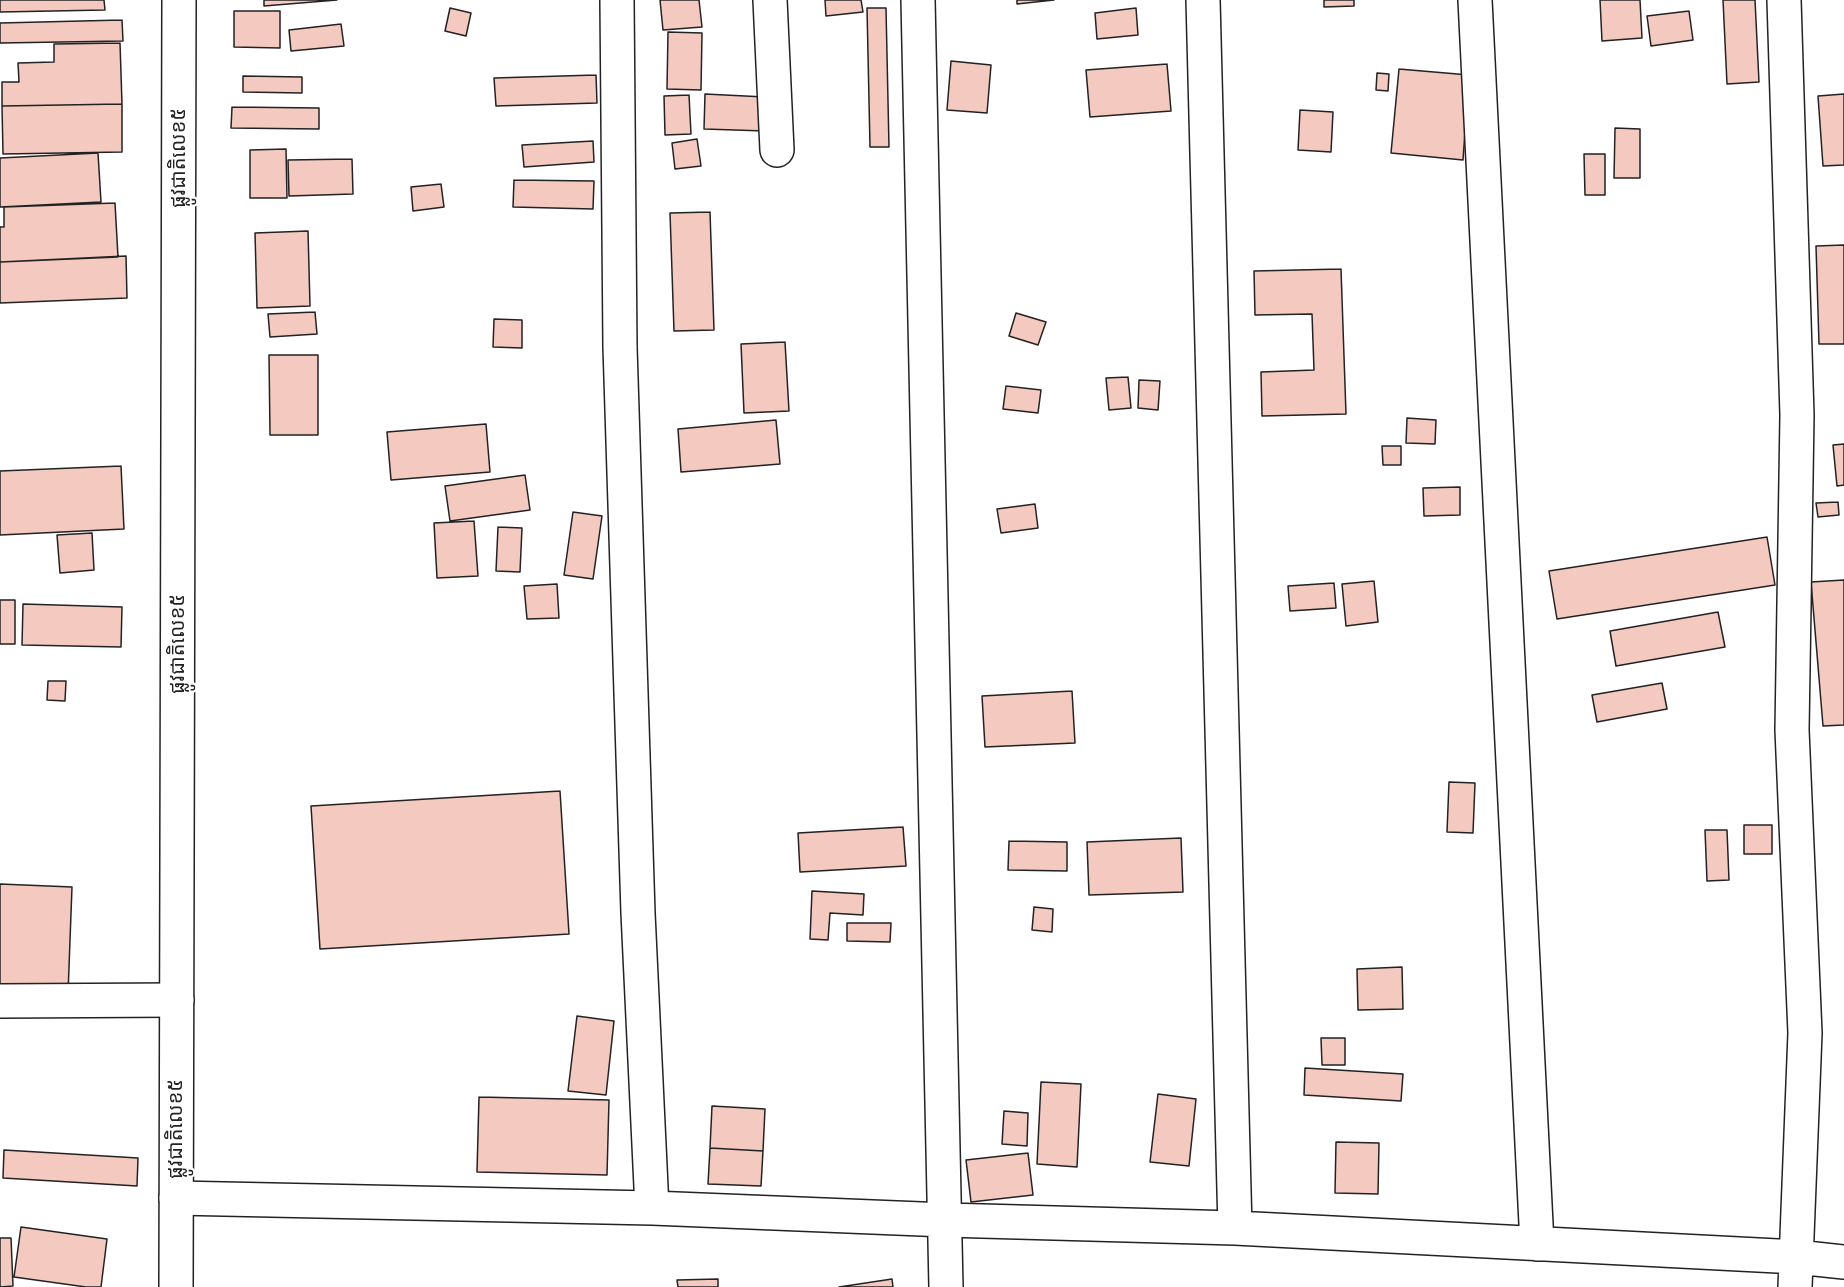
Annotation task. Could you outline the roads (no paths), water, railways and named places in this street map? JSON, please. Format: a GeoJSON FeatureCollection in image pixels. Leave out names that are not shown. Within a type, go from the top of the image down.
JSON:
{"type":"FeatureCollection","features":[{"type":"Feature","properties":{"kind":"main road","name":"ផ្លូវជាតិលេខ៥"},"geometry":{"type":"LineString","coordinates":[[176,1287],[179,0]]}},
{"type":"Feature","properties":{"kind":"main road"},"geometry":{"type":"LineString","coordinates":[[617,0],[621,358],[638,913],[652,1208]]}},
{"type":"Feature","properties":{"kind":"main road"},"geometry":{"type":"LineString","coordinates":[[770,0],[777,150]]}},
{"type":"Feature","properties":{"kind":"main road"},"geometry":{"type":"LineString","coordinates":[[918,0],[946,1287]]}},
{"type":"Feature","properties":{"kind":"main road"},"geometry":{"type":"LineString","coordinates":[[1203,0],[1235,1228]]}},
{"type":"Feature","properties":{"kind":"main road"},"geometry":{"type":"LineString","coordinates":[[1475,0],[1537,1244]]}},
{"type":"Feature","properties":{"kind":"main road"},"geometry":{"type":"LineString","coordinates":[[1784,0],[1797,415],[1792,730],[1804,1033],[1796,1272]]}},
{"type":"Feature","properties":{"kind":"main road"},"geometry":{"type":"LineString","coordinates":[[0,1001],[177,1000]]}},
{"type":"Feature","properties":{"kind":"main road"},"geometry":{"type":"LineString","coordinates":[[176,1198],[652,1208],[946,1220],[1235,1228],[1537,1244],[1796,1272],[1844,1262]]}}]}
